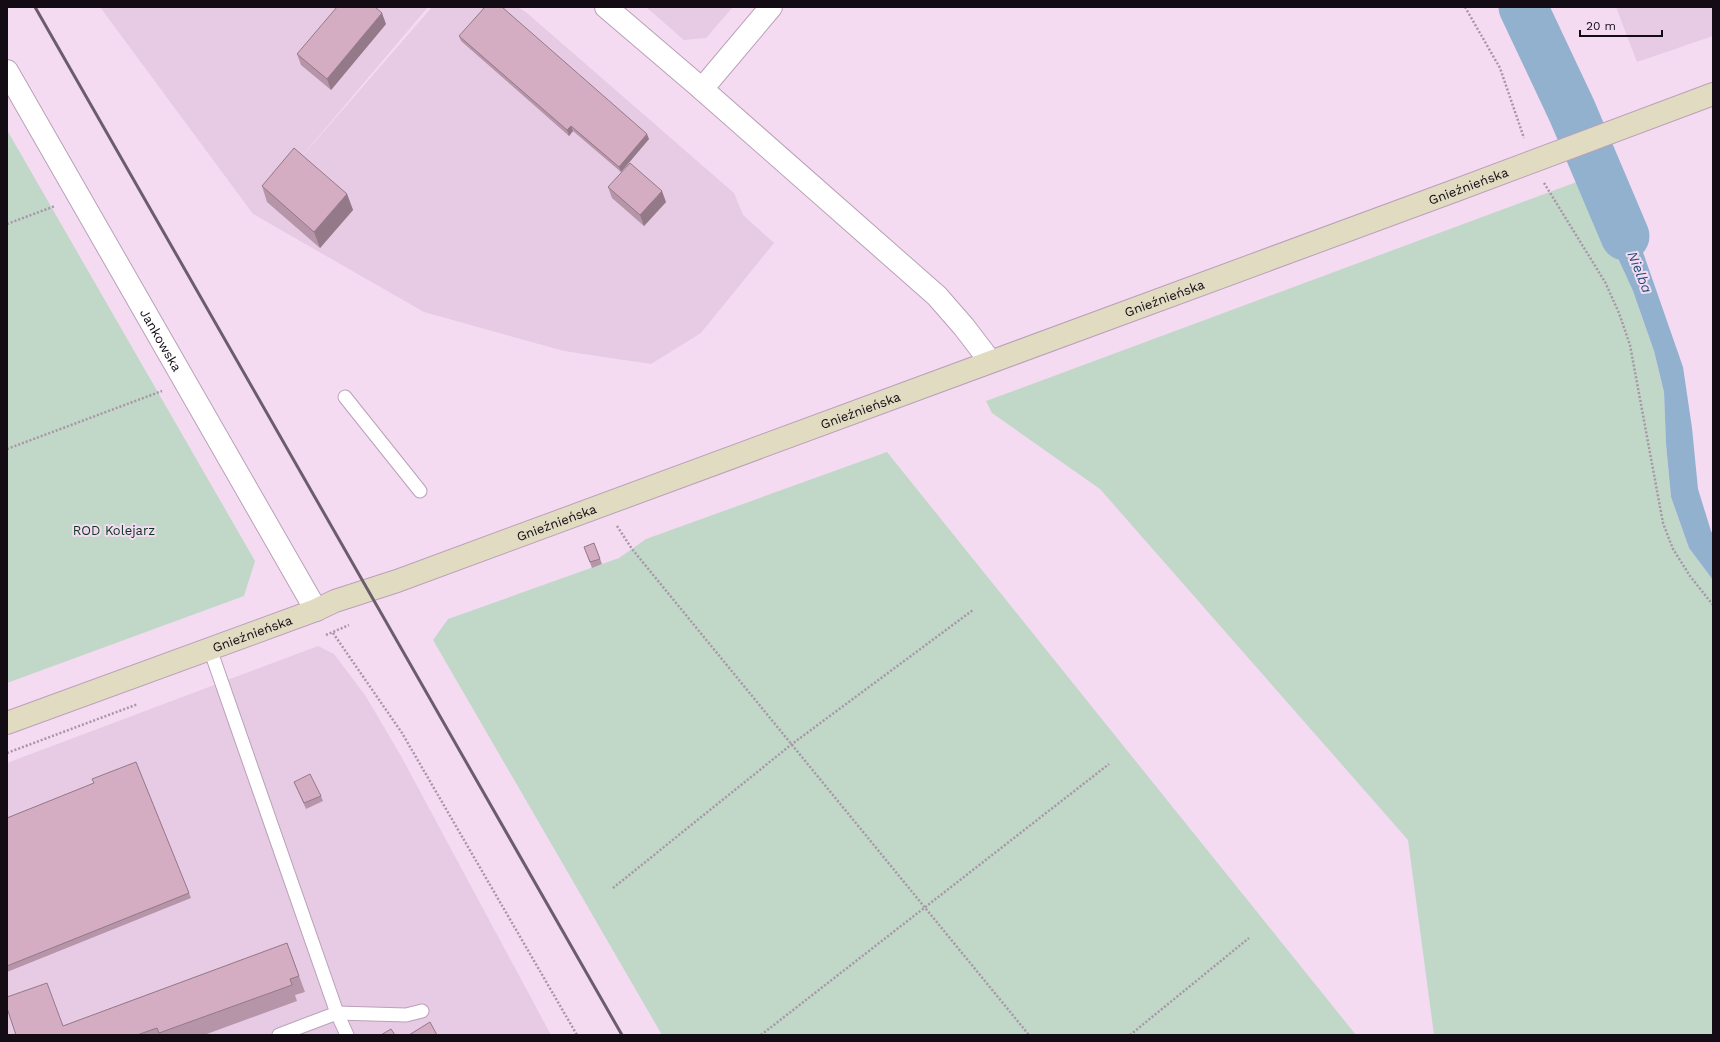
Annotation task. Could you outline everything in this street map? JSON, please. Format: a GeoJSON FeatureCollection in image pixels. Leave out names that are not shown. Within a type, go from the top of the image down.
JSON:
{"type":"FeatureCollection","features":[{"type":"Feature","properties":{"kind":"main road","name":"Gnieźnieńska"},"geometry":{"type":"LineString","coordinates":[[7,722],[316,610],[335,601],[397,581],[1713,94]]}},
{"type":"Feature","properties":{"kind":"street"},"geometry":{"type":"LineString","coordinates":[[606,7],[702,89],[937,296],[964,327],[990,361]]}},
{"type":"Feature","properties":{"kind":"street"},"geometry":{"type":"LineString","coordinates":[[702,89],[771,7]]}},
{"type":"Feature","properties":{"kind":"street","name":"Jankowska"},"geometry":{"type":"LineString","coordinates":[[7,71],[316,610]]}},
{"type":"Feature","properties":{"kind":"lane"},"geometry":{"type":"LineString","coordinates":[[345,397],[420,491]]}},
{"type":"Feature","properties":{"kind":"lane"},"geometry":{"type":"LineString","coordinates":[[210,649],[337,1013],[347,1035]]}},
{"type":"Feature","properties":{"kind":"lane"},"geometry":{"type":"LineString","coordinates":[[279,1035],[337,1013],[406,1015],[422,1011]]}},
{"type":"Feature","properties":{"kind":"path"},"geometry":{"type":"LineString","coordinates":[[1465,7],[1500,68],[1541,158],[1544,184],[1604,282],[1619,313],[1630,344],[1663,522],[1673,549],[1690,576],[1713,605]]}},
{"type":"Feature","properties":{"kind":"path"},"geometry":{"type":"LineString","coordinates":[[7,224],[79,197]]}},
{"type":"Feature","properties":{"kind":"path"},"geometry":{"type":"LineString","coordinates":[[7,449],[186,383]]}},
{"type":"Feature","properties":{"kind":"path"},"geometry":{"type":"LineString","coordinates":[[608,503],[618,528],[632,549],[1029,1035]]}},
{"type":"Feature","properties":{"kind":"path"},"geometry":{"type":"LineString","coordinates":[[316,610],[402,734],[577,1035]]}},
{"type":"Feature","properties":{"kind":"path"},"geometry":{"type":"LineString","coordinates":[[613,888],[792,744],[973,610]]}},
{"type":"Feature","properties":{"kind":"path"},"geometry":{"type":"LineString","coordinates":[[762,1035],[1109,764]]}},
{"type":"Feature","properties":{"kind":"path"},"geometry":{"type":"LineString","coordinates":[[1130,1035],[1249,938]]}},
{"type":"Feature","properties":{"kind":"shaded area"},"geometry":{"type":"Polygon","coordinates":[[[100,7],[428,7],[286,175],[432,7],[518,7],[527,13],[734,193],[743,215],[774,243],[701,333],[651,364],[564,351],[424,312],[253,214],[100,7]]]}},
{"type":"Feature","properties":{"kind":"shaded area"},"geometry":{"type":"Polygon","coordinates":[[[646,7],[733,7],[706,38],[684,40],[646,7]]]}},
{"type":"Feature","properties":{"kind":"shaded area"},"geometry":{"type":"Polygon","coordinates":[[[1616,7],[1713,7],[1713,36],[1637,62],[1616,7]]]}},
{"type":"Feature","properties":{"kind":"shaded area"},"geometry":{"type":"Polygon","coordinates":[[[318,646],[334,654],[365,695],[401,756],[551,1035],[7,1035],[7,763],[318,646]]]}},
{"type":"Feature","properties":{"kind":"green space","name":"ROD Kolejarz"},"geometry":{"type":"Polygon","coordinates":[[[7,130],[255,561],[244,596],[7,683],[7,130]]]}},
{"type":"Feature","properties":{"kind":"green space"},"geometry":{"type":"Polygon","coordinates":[[[1582,180],[1633,291],[1654,351],[1664,392],[1666,444],[1671,497],[1689,548],[1713,580],[1713,1035],[1434,1035],[1408,840],[1100,489],[992,413],[986,401],[1582,180]]]}},
{"type":"Feature","properties":{"kind":"green space"},"geometry":{"type":"Polygon","coordinates":[[[887,452],[1356,1035],[662,1035],[433,640],[448,619],[619,558],[646,539],[887,452]]]}},
{"type":"Feature","properties":{"kind":"water"},"geometry":{"type":"Polygon","coordinates":[[[1614,169],[1683,367],[1692,428],[1698,489],[1713,534],[1713,580],[1689,548],[1671,497],[1666,444],[1664,392],[1654,351],[1633,291],[1582,180],[1614,169]]]}},
{"type":"Feature","properties":{"kind":"building"},"geometry":{"type":"Polygon","coordinates":[[[337,7],[375,7],[382,13],[327,79],[297,54],[337,7]]]}},
{"type":"Feature","properties":{"kind":"building"},"geometry":{"type":"Polygon","coordinates":[[[485,7],[502,7],[647,134],[619,167],[571,126],[567,130],[459,36],[485,7]]]}},
{"type":"Feature","properties":{"kind":"building"},"geometry":{"type":"Polygon","coordinates":[[[294,148],[347,194],[314,232],[262,186],[294,148]]]}},
{"type":"Feature","properties":{"kind":"building"},"geometry":{"type":"Polygon","coordinates":[[[630,163],[662,191],[640,215],[608,187],[630,163]]]}},
{"type":"Feature","properties":{"kind":"building"},"geometry":{"type":"Polygon","coordinates":[[[594,543],[600,559],[590,562],[584,547],[594,543]]]}},
{"type":"Feature","properties":{"kind":"building"},"geometry":{"type":"Polygon","coordinates":[[[136,762],[189,893],[7,966],[7,818],[94,783],[92,779],[136,762]]]}},
{"type":"Feature","properties":{"kind":"building"},"geometry":{"type":"Polygon","coordinates":[[[310,774],[321,796],[304,803],[294,782],[310,774]]]}},
{"type":"Feature","properties":{"kind":"building"},"geometry":{"type":"Polygon","coordinates":[[[287,943],[299,976],[290,979],[292,985],[159,1033],[157,1028],[137,1035],[16,1035],[7,1008],[7,997],[47,983],[63,1026],[287,943]]]}},
{"type":"Feature","properties":{"kind":"building"},"geometry":{"type":"Polygon","coordinates":[[[430,1022],[437,1035],[409,1035],[430,1022]]]}},
{"type":"Feature","properties":{"kind":"building"},"geometry":{"type":"Polygon","coordinates":[[[391,1029],[395,1035],[381,1035],[391,1029]]]}},
{"type":"Feature","properties":{"kind":"waterway","name":"Nielba"},"geometry":{"type":"LineString","coordinates":[[1523,7],[1572,111],[1625,236]]}},
{"type":"Feature","properties":{"kind":"railway"},"geometry":{"type":"LineString","coordinates":[[35,7],[622,1035]]}}]}
